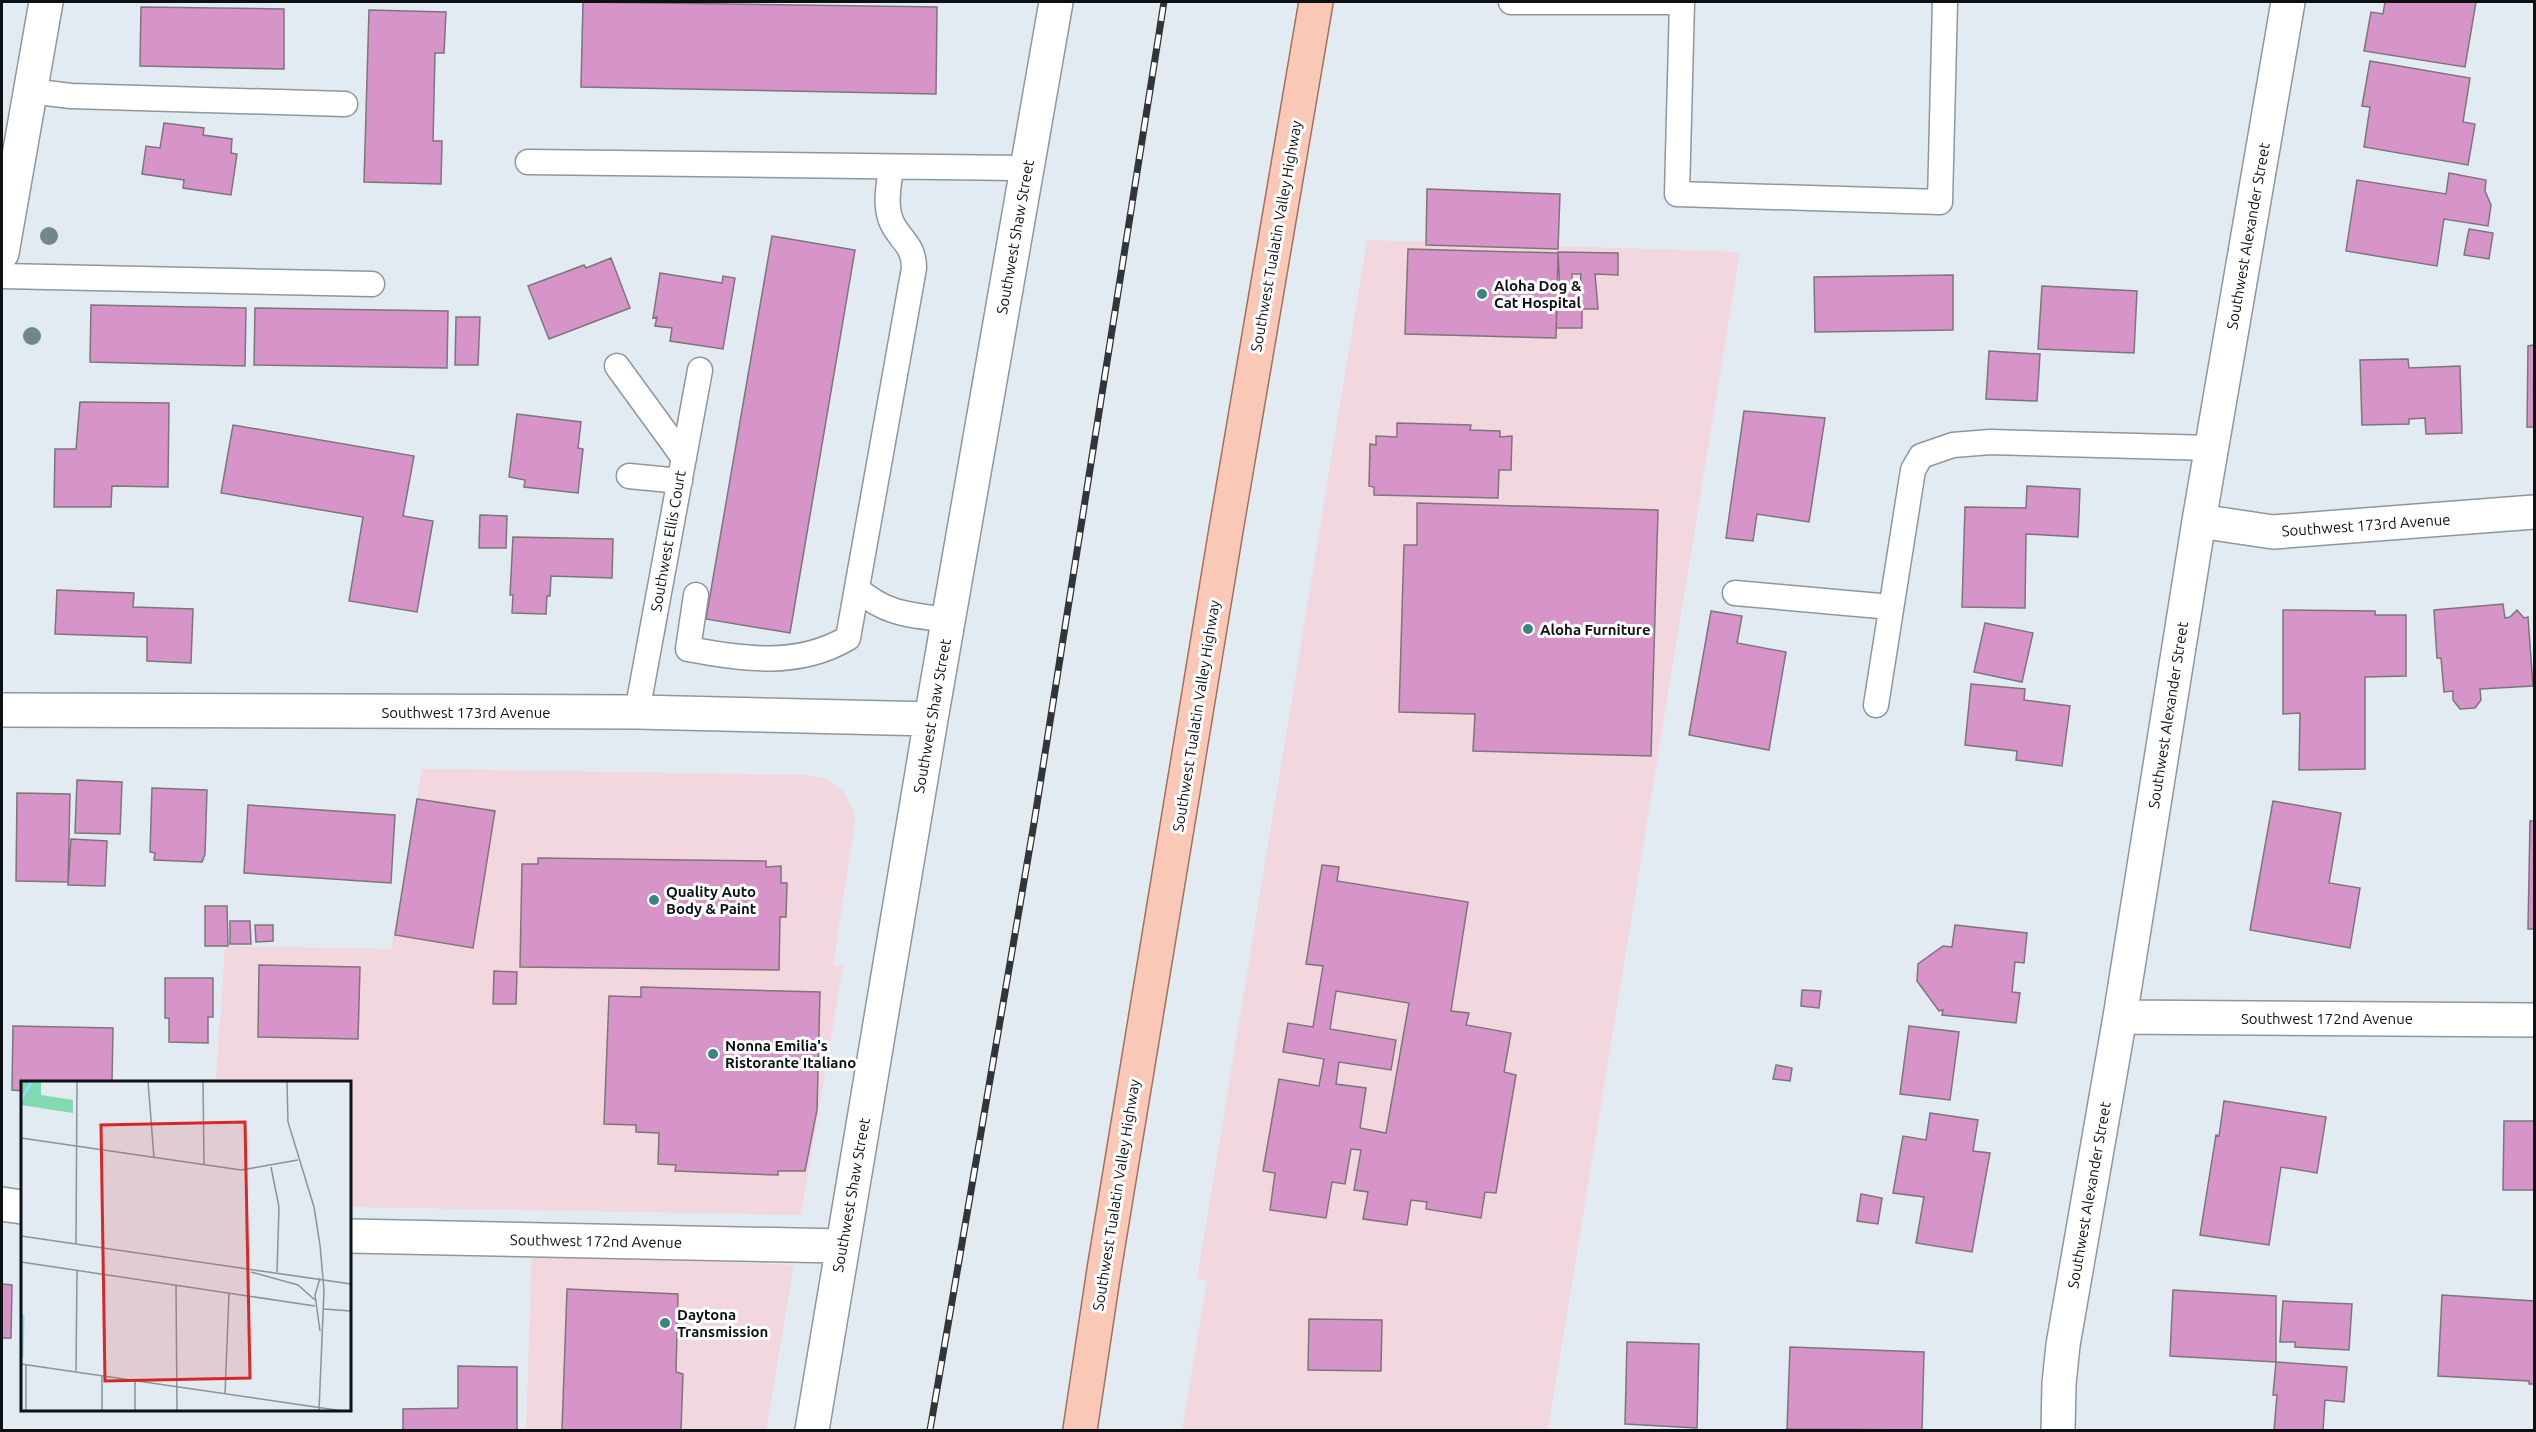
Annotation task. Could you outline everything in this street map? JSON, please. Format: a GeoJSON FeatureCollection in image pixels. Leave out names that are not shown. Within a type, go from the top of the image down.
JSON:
{"type":"FeatureCollection","features":[{"type":"Feature","properties":{"kind":"main road","name":"Southwest Tualatin Valley Highway"},"geometry":{"type":"LineString","coordinates":[[1080,1431],[1224,542],[1316,2]]}},
{"type":"Feature","properties":{"kind":"main road"},"geometry":{"type":"LineString","coordinates":[[1069,1431],[1084,1398]]}},
{"type":"Feature","properties":{"kind":"street"},"geometry":{"type":"LineString","coordinates":[[2,253],[46,2]]}},
{"type":"Feature","properties":{"kind":"street","name":"Southwest Shaw Street"},"geometry":{"type":"LineString","coordinates":[[812,1431],[931,719],[1056,2]]}},
{"type":"Feature","properties":{"kind":"street","name":"Southwest Alexander Street"},"geometry":{"type":"LineString","coordinates":[[2058,1431],[2063,1345],[2120,1017],[2199,521],[2288,2]]}},
{"type":"Feature","properties":{"kind":"street","name":"Southwest 173rd Avenue"},"geometry":{"type":"LineString","coordinates":[[2199,521],[2273,532],[2535,512]]}},
{"type":"Feature","properties":{"kind":"street","name":"Southwest 173rd Avenue"},"geometry":{"type":"LineString","coordinates":[[2,710],[637,712],[931,719]]}},
{"type":"Feature","properties":{"kind":"street","name":"Southwest 172nd Avenue"},"geometry":{"type":"LineString","coordinates":[[2120,1017],[2535,1020]]}},
{"type":"Feature","properties":{"kind":"street"},"geometry":{"type":"LineString","coordinates":[[2,1204],[21,1207]]}},
{"type":"Feature","properties":{"kind":"street","name":"Southwest 172nd Avenue"},"geometry":{"type":"LineString","coordinates":[[351,1236],[842,1246]]}},
{"type":"Feature","properties":{"kind":"lane"},"geometry":{"type":"LineString","coordinates":[[1511,2],[1682,2],[1677,194],[1940,202],[1945,2]]}},
{"type":"Feature","properties":{"kind":"lane"},"geometry":{"type":"LineString","coordinates":[[30,91],[71,96],[345,104]]}},
{"type":"Feature","properties":{"kind":"lane"},"geometry":{"type":"LineString","coordinates":[[528,162],[1027,168]]}},
{"type":"Feature","properties":{"kind":"lane"},"geometry":{"type":"LineString","coordinates":[[696,595],[688,649],[776,660],[804,657],[830,649],[848,638],[914,268],[914,254],[892,223],[887,206],[891,166]]}},
{"type":"Feature","properties":{"kind":"lane"},"geometry":{"type":"LineString","coordinates":[[2,276],[372,284]]}},
{"type":"Feature","properties":{"kind":"lane"},"geometry":{"type":"LineString","coordinates":[[617,366],[682,470],[630,476]]}},
{"type":"Feature","properties":{"kind":"lane","name":"Southwest Ellis Court"},"geometry":{"type":"LineString","coordinates":[[637,712],[700,370]]}},
{"type":"Feature","properties":{"kind":"lane"},"geometry":{"type":"LineString","coordinates":[[1876,705],[1913,470],[1921,456],[1953,445],[1990,442],[2212,448]]}},
{"type":"Feature","properties":{"kind":"lane"},"geometry":{"type":"LineString","coordinates":[[857,589],[874,603],[888,610],[907,615],[948,620]]}},
{"type":"Feature","properties":{"kind":"lane"},"geometry":{"type":"LineString","coordinates":[[1735,593],[1891,607]]}},
{"type":"Feature","properties":{"kind":"shaded area"},"geometry":{"type":"Polygon","coordinates":[[[1367,240],[1740,252],[1548,1430],[1182,1430],[1207,1280],[1197,1279],[1367,240]]]}},
{"type":"Feature","properties":{"kind":"shaded area"},"geometry":{"type":"Polygon","coordinates":[[[422,769],[807,775],[826,779],[843,791],[853,809],[855,821],[833,965],[843,966],[801,1215],[351,1207],[351,1081],[216,1081],[225,946],[391,949],[422,769]]]}},
{"type":"Feature","properties":{"kind":"shaded area"},"geometry":{"type":"Polygon","coordinates":[[[532,1253],[794,1265],[766,1430],[526,1430],[532,1253]]]}},
{"type":"Feature","properties":{"kind":"building"},"geometry":{"type":"Polygon","coordinates":[[[583,2],[937,7],[936,94],[581,87],[583,2]]]}},
{"type":"Feature","properties":{"kind":"building"},"geometry":{"type":"Polygon","coordinates":[[[2385,2],[2476,2],[2465,67],[2364,51],[2371,12],[2383,14],[2385,2]]]}},
{"type":"Feature","properties":{"kind":"building"},"geometry":{"type":"Polygon","coordinates":[[[141,7],[284,9],[284,69],[140,66],[141,7]]]}},
{"type":"Feature","properties":{"kind":"building"},"geometry":{"type":"Polygon","coordinates":[[[369,10],[446,12],[444,53],[435,53],[433,141],[442,141],[441,184],[364,182],[369,10]]]}},
{"type":"Feature","properties":{"kind":"building"},"geometry":{"type":"Polygon","coordinates":[[[2370,61],[2470,78],[2463,122],[2475,124],[2468,165],[2364,147],[2370,107],[2362,106],[2370,61]]]}},
{"type":"Feature","properties":{"kind":"building"},"geometry":{"type":"Polygon","coordinates":[[[164,123],[204,128],[203,135],[232,139],[231,153],[237,154],[231,195],[183,188],[184,180],[142,174],[146,146],[160,148],[164,123]]]}},
{"type":"Feature","properties":{"kind":"building"},"geometry":{"type":"Polygon","coordinates":[[[2449,173],[2486,180],[2485,191],[2491,205],[2488,226],[2444,219],[2437,266],[2346,251],[2357,180],[2446,194],[2449,173]]]}},
{"type":"Feature","properties":{"kind":"building"},"geometry":{"type":"Polygon","coordinates":[[[1427,189],[1560,194],[1558,249],[1426,245],[1427,189]]]}},
{"type":"Feature","properties":{"kind":"building"},"geometry":{"type":"Polygon","coordinates":[[[2469,229],[2493,233],[2489,259],[2464,255],[2469,229]]]}},
{"type":"Feature","properties":{"kind":"building"},"geometry":{"type":"Polygon","coordinates":[[[772,236],[855,250],[790,633],[706,619],[772,236]]]}},
{"type":"Feature","properties":{"kind":"building","name":"Aloha Dog & Cat Hospital"},"geometry":{"type":"Polygon","coordinates":[[[1408,249],[1558,253],[1556,338],[1405,334],[1408,249]]]}},
{"type":"Feature","properties":{"kind":"building"},"geometry":{"type":"Polygon","coordinates":[[[1558,252],[1618,253],[1618,275],[1595,274],[1598,309],[1582,309],[1582,328],[1556,328],[1558,292],[1560,292],[1558,252]],[[1572,274],[1572,286],[1580,287],[1581,274],[1572,274]]]}},
{"type":"Feature","properties":{"kind":"building"},"geometry":{"type":"Polygon","coordinates":[[[611,258],[630,308],[549,339],[528,286],[584,265],[586,268],[611,258]]]}},
{"type":"Feature","properties":{"kind":"building"},"geometry":{"type":"Polygon","coordinates":[[[660,273],[722,283],[723,276],[735,278],[723,349],[670,341],[672,328],[655,326],[657,317],[653,318],[660,273]]]}},
{"type":"Feature","properties":{"kind":"building"},"geometry":{"type":"Polygon","coordinates":[[[1953,275],[1953,330],[1815,332],[1814,277],[1953,275]]]}},
{"type":"Feature","properties":{"kind":"building"},"geometry":{"type":"Polygon","coordinates":[[[2042,286],[2137,291],[2134,353],[2038,349],[2042,286]]]}},
{"type":"Feature","properties":{"kind":"building"},"geometry":{"type":"Polygon","coordinates":[[[91,305],[246,308],[245,366],[90,362],[91,305]]]}},
{"type":"Feature","properties":{"kind":"building"},"geometry":{"type":"Polygon","coordinates":[[[255,308],[448,311],[447,368],[254,365],[255,308]]]}},
{"type":"Feature","properties":{"kind":"building"},"geometry":{"type":"Polygon","coordinates":[[[456,317],[480,317],[478,365],[455,365],[456,317]]]}},
{"type":"Feature","properties":{"kind":"building"},"geometry":{"type":"Polygon","coordinates":[[[2534,345],[2534,427],[2527,427],[2528,346],[2534,345]]]}},
{"type":"Feature","properties":{"kind":"building"},"geometry":{"type":"Polygon","coordinates":[[[1989,351],[2040,354],[2037,401],[1986,399],[1989,351]]]}},
{"type":"Feature","properties":{"kind":"building"},"geometry":{"type":"Polygon","coordinates":[[[2408,359],[2409,368],[2460,366],[2462,433],[2426,434],[2425,418],[2409,419],[2409,424],[2362,425],[2360,360],[2408,359]]]}},
{"type":"Feature","properties":{"kind":"building"},"geometry":{"type":"Polygon","coordinates":[[[80,402],[169,403],[168,487],[112,486],[111,507],[54,507],[55,449],[76,449],[80,402]]]}},
{"type":"Feature","properties":{"kind":"building"},"geometry":{"type":"Polygon","coordinates":[[[1744,411],[1825,418],[1809,522],[1757,514],[1753,541],[1726,538],[1744,411]]]}},
{"type":"Feature","properties":{"kind":"building"},"geometry":{"type":"Polygon","coordinates":[[[517,414],[581,422],[578,448],[583,449],[578,493],[524,487],[525,480],[509,477],[517,414]]]}},
{"type":"Feature","properties":{"kind":"building"},"geometry":{"type":"Polygon","coordinates":[[[1397,423],[1471,425],[1470,430],[1500,431],[1500,437],[1512,436],[1511,470],[1499,470],[1498,498],[1374,495],[1374,487],[1369,486],[1370,444],[1376,445],[1376,436],[1397,437],[1397,423]]]}},
{"type":"Feature","properties":{"kind":"building"},"geometry":{"type":"Polygon","coordinates":[[[233,425],[414,456],[403,516],[433,521],[417,612],[349,601],[363,517],[221,493],[233,425]]]}},
{"type":"Feature","properties":{"kind":"building"},"geometry":{"type":"Polygon","coordinates":[[[2027,486],[2080,489],[2078,537],[2026,534],[2025,608],[1962,607],[1965,507],[2026,508],[2027,486]]]}},
{"type":"Feature","properties":{"kind":"building","name":"Aloha Furniture"},"geometry":{"type":"Polygon","coordinates":[[[1417,503],[1658,510],[1651,756],[1473,751],[1475,714],[1399,712],[1404,545],[1417,545],[1417,503]]]}},
{"type":"Feature","properties":{"kind":"building"},"geometry":{"type":"Polygon","coordinates":[[[480,515],[507,516],[506,548],[479,548],[480,515]]]}},
{"type":"Feature","properties":{"kind":"building"},"geometry":{"type":"Polygon","coordinates":[[[513,537],[613,539],[612,578],[551,576],[546,614],[512,613],[513,595],[510,595],[513,537]]]}},
{"type":"Feature","properties":{"kind":"building"},"geometry":{"type":"Polygon","coordinates":[[[57,590],[134,593],[133,607],[193,609],[191,663],[147,661],[147,637],[55,634],[57,590]]]}},
{"type":"Feature","properties":{"kind":"building"},"geometry":{"type":"Polygon","coordinates":[[[2503,604],[2505,618],[2510,617],[2517,610],[2524,618],[2528,617],[2533,686],[2480,689],[2481,700],[2475,708],[2460,709],[2453,700],[2453,691],[2444,692],[2441,658],[2437,658],[2434,610],[2503,604]]]}},
{"type":"Feature","properties":{"kind":"building"},"geometry":{"type":"Polygon","coordinates":[[[2283,610],[2375,611],[2375,615],[2406,615],[2406,676],[2365,677],[2365,769],[2299,770],[2300,713],[2283,714],[2283,610]]]}},
{"type":"Feature","properties":{"kind":"building"},"geometry":{"type":"Polygon","coordinates":[[[1711,611],[1742,616],[1737,643],[1786,652],[1769,750],[1689,735],[1711,611]]]}},
{"type":"Feature","properties":{"kind":"building"},"geometry":{"type":"Polygon","coordinates":[[[1985,623],[2033,633],[2022,682],[1974,672],[1985,623]]]}},
{"type":"Feature","properties":{"kind":"building"},"geometry":{"type":"Polygon","coordinates":[[[1971,684],[2025,689],[2024,700],[2070,706],[2062,766],[2016,760],[2017,751],[1965,745],[1971,684]]]}},
{"type":"Feature","properties":{"kind":"building"},"geometry":{"type":"Polygon","coordinates":[[[77,780],[122,782],[120,834],[75,833],[77,780]]]}},
{"type":"Feature","properties":{"kind":"building"},"geometry":{"type":"Polygon","coordinates":[[[152,788],[207,790],[205,854],[202,862],[154,860],[155,853],[150,852],[152,788]]]}},
{"type":"Feature","properties":{"kind":"building"},"geometry":{"type":"Polygon","coordinates":[[[17,793],[70,794],[68,882],[16,881],[17,793]]]}},
{"type":"Feature","properties":{"kind":"building"},"geometry":{"type":"Polygon","coordinates":[[[417,799],[495,811],[473,948],[395,935],[417,799]]]}},
{"type":"Feature","properties":{"kind":"building"},"geometry":{"type":"Polygon","coordinates":[[[2273,801],[2341,813],[2329,883],[2360,888],[2350,948],[2250,930],[2273,801]]]}},
{"type":"Feature","properties":{"kind":"building"},"geometry":{"type":"Polygon","coordinates":[[[248,805],[395,815],[391,883],[244,873],[248,805]]]}},
{"type":"Feature","properties":{"kind":"building"},"geometry":{"type":"Polygon","coordinates":[[[2530,821],[2534,821],[2534,929],[2528,929],[2530,821]]]}},
{"type":"Feature","properties":{"kind":"building"},"geometry":{"type":"Polygon","coordinates":[[[71,839],[107,841],[105,886],[68,885],[71,839]]]}},
{"type":"Feature","properties":{"kind":"building","name":"Quality Auto Body & Paint"},"geometry":{"type":"Polygon","coordinates":[[[538,858],[766,861],[766,867],[781,866],[781,883],[787,883],[786,917],[780,917],[779,970],[520,967],[522,864],[538,864],[538,858]]]}},
{"type":"Feature","properties":{"kind":"building"},"geometry":{"type":"Polygon","coordinates":[[[1322,865],[1339,867],[1337,881],[1468,902],[1451,1011],[1469,1013],[1466,1025],[1511,1033],[1504,1072],[1516,1075],[1496,1193],[1485,1192],[1481,1218],[1426,1209],[1427,1202],[1411,1200],[1407,1225],[1363,1219],[1368,1192],[1354,1190],[1361,1150],[1351,1149],[1345,1184],[1332,1182],[1326,1218],[1270,1210],[1275,1173],[1263,1171],[1279,1079],[1319,1086],[1324,1059],[1283,1052],[1288,1023],[1313,1027],[1323,966],[1306,964],[1322,865]],[[1336,991],[1330,1029],[1396,1040],[1391,1070],[1339,1062],[1336,1084],[1366,1088],[1360,1128],[1386,1133],[1409,1003],[1336,991]]]}},
{"type":"Feature","properties":{"kind":"building"},"geometry":{"type":"Polygon","coordinates":[[[205,906],[227,906],[228,946],[205,946],[205,906]]]}},
{"type":"Feature","properties":{"kind":"building"},"geometry":{"type":"Polygon","coordinates":[[[230,921],[250,921],[251,944],[230,944],[230,921]]]}},
{"type":"Feature","properties":{"kind":"building"},"geometry":{"type":"Polygon","coordinates":[[[255,925],[273,925],[273,941],[256,942],[255,925]]]}},
{"type":"Feature","properties":{"kind":"building"},"geometry":{"type":"Polygon","coordinates":[[[1955,925],[2027,933],[2024,963],[2015,962],[2012,992],[2020,993],[2016,1023],[1942,1015],[1943,1010],[1939,1011],[1917,981],[1918,964],[1943,946],[1952,947],[1955,925]]]}},
{"type":"Feature","properties":{"kind":"building"},"geometry":{"type":"Polygon","coordinates":[[[259,965],[360,967],[358,1039],[258,1037],[259,965]]]}},
{"type":"Feature","properties":{"kind":"building"},"geometry":{"type":"Polygon","coordinates":[[[494,971],[517,972],[516,1004],[493,1004],[494,971]]]}},
{"type":"Feature","properties":{"kind":"building"},"geometry":{"type":"Polygon","coordinates":[[[165,978],[213,978],[213,1017],[208,1017],[208,1043],[169,1042],[169,1018],[165,1018],[165,978]]]}},
{"type":"Feature","properties":{"kind":"building","name":"Nonna Emilia's Ristorante Italiano"},"geometry":{"type":"Polygon","coordinates":[[[641,987],[820,992],[817,1110],[805,1171],[778,1171],[778,1175],[675,1171],[676,1165],[658,1164],[659,1133],[636,1132],[636,1125],[604,1124],[609,996],[641,997],[641,987]]]}},
{"type":"Feature","properties":{"kind":"building"},"geometry":{"type":"Polygon","coordinates":[[[1802,990],[1821,991],[1819,1008],[1801,1006],[1802,990]]]}},
{"type":"Feature","properties":{"kind":"building"},"geometry":{"type":"Polygon","coordinates":[[[13,1026],[113,1028],[112,1081],[21,1081],[21,1091],[12,1090],[13,1026]]]}},
{"type":"Feature","properties":{"kind":"building"},"geometry":{"type":"Polygon","coordinates":[[[1909,1026],[1959,1032],[1950,1100],[1900,1094],[1909,1026]]]}},
{"type":"Feature","properties":{"kind":"building"},"geometry":{"type":"Polygon","coordinates":[[[1776,1065],[1792,1068],[1790,1081],[1773,1079],[1776,1065]]]}},
{"type":"Feature","properties":{"kind":"building"},"geometry":{"type":"Polygon","coordinates":[[[2224,1101],[2326,1117],[2317,1173],[2281,1167],[2269,1245],[2200,1235],[2216,1135],[2219,1136],[2224,1101]]]}},
{"type":"Feature","properties":{"kind":"building"},"geometry":{"type":"Polygon","coordinates":[[[1930,1113],[1978,1120],[1973,1151],[1990,1153],[1972,1252],[1916,1243],[1924,1197],[1893,1193],[1903,1136],[1926,1140],[1930,1113]]]}},
{"type":"Feature","properties":{"kind":"building"},"geometry":{"type":"Polygon","coordinates":[[[2504,1121],[2534,1121],[2534,1190],[2503,1190],[2504,1121]]]}},
{"type":"Feature","properties":{"kind":"building"},"geometry":{"type":"Polygon","coordinates":[[[1861,1194],[1882,1198],[1878,1224],[1857,1221],[1861,1194]]]}},
{"type":"Feature","properties":{"kind":"building"},"geometry":{"type":"Polygon","coordinates":[[[2,1284],[12,1285],[11,1338],[2,1338],[2,1284]]]}},
{"type":"Feature","properties":{"kind":"building"},"geometry":{"type":"Polygon","coordinates":[[[567,1289],[678,1294],[676,1372],[683,1374],[681,1430],[562,1430],[567,1289]]]}},
{"type":"Feature","properties":{"kind":"building"},"geometry":{"type":"Polygon","coordinates":[[[2173,1290],[2276,1296],[2276,1362],[2170,1356],[2173,1290]]]}},
{"type":"Feature","properties":{"kind":"building"},"geometry":{"type":"Polygon","coordinates":[[[2442,1295],[2534,1301],[2534,1384],[2529,1384],[2529,1381],[2438,1376],[2442,1295]]]}},
{"type":"Feature","properties":{"kind":"building"},"geometry":{"type":"Polygon","coordinates":[[[2283,1301],[2352,1304],[2349,1350],[2295,1347],[2295,1342],[2280,1342],[2283,1301]]]}},
{"type":"Feature","properties":{"kind":"building"},"geometry":{"type":"Polygon","coordinates":[[[1309,1319],[1382,1320],[1381,1371],[1308,1370],[1309,1319]]]}},
{"type":"Feature","properties":{"kind":"building"},"geometry":{"type":"Polygon","coordinates":[[[1627,1342],[1699,1344],[1697,1428],[1625,1424],[1627,1342]]]}},
{"type":"Feature","properties":{"kind":"building"},"geometry":{"type":"Polygon","coordinates":[[[1790,1347],[1924,1352],[1922,1430],[1787,1429],[1790,1347]]]}},
{"type":"Feature","properties":{"kind":"building"},"geometry":{"type":"Polygon","coordinates":[[[2276,1362],[2347,1367],[2344,1402],[2325,1400],[2323,1430],[2274,1430],[2277,1395],[2273,1395],[2276,1362]]]}},
{"type":"Feature","properties":{"kind":"building"},"geometry":{"type":"Polygon","coordinates":[[[458,1366],[517,1367],[517,1430],[403,1430],[403,1409],[458,1408],[458,1366]]]}},
{"type":"Feature","properties":{"kind":"railway"},"geometry":{"type":"LineString","coordinates":[[930,1430],[1034,823],[1164,2]]}},
{"type":"Feature","properties":{"kind":"place","name":"Aloha Dog & Cat Hospital"},"geometry":{"type":"Point","coordinates":[1482,294]}},
{"type":"Feature","properties":{"kind":"place","name":"Aloha Furniture"},"geometry":{"type":"Point","coordinates":[1528,629]}},
{"type":"Feature","properties":{"kind":"place","name":"Quality Auto Body & Paint"},"geometry":{"type":"Point","coordinates":[654,900]}},
{"type":"Feature","properties":{"kind":"place","name":"Nonna Emilia's Ristorante Italiano"},"geometry":{"type":"Point","coordinates":[713,1054]}},
{"type":"Feature","properties":{"kind":"place","name":"Daytona Transmission"},"geometry":{"type":"Point","coordinates":[665,1323]}}]}
